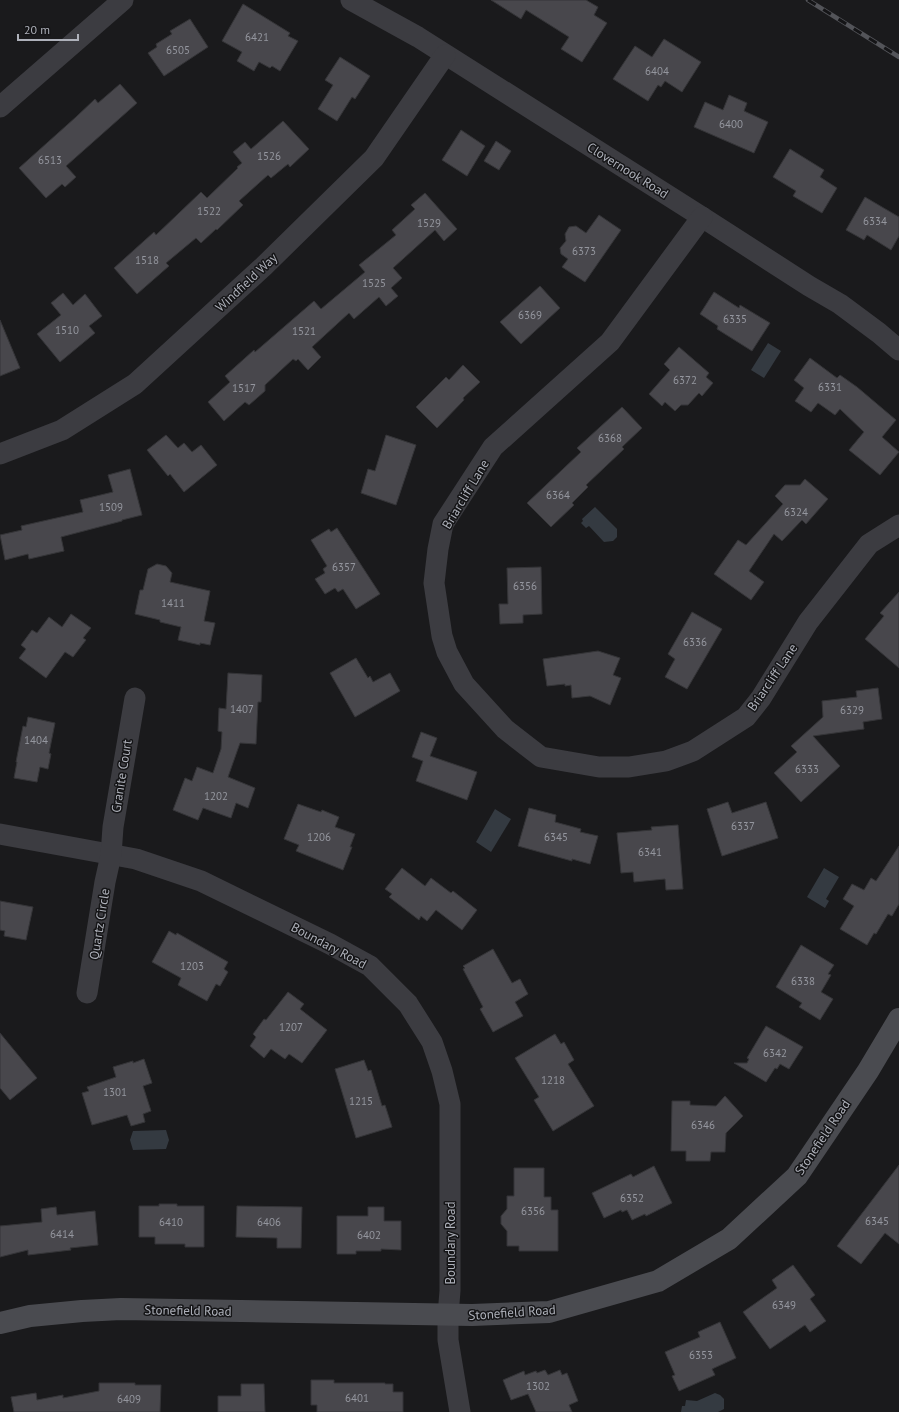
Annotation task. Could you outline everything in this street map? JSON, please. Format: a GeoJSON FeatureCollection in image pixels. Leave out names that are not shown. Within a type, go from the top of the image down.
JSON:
{"type":"FeatureCollection","features":[{"type":"Feature","properties":{"kind":"street"},"geometry":{"type":"LineString","coordinates":[[0,107],[124,0]]}},
{"type":"Feature","properties":{"kind":"street","name":"Clovernook Road"},"geometry":{"type":"LineString","coordinates":[[351,0],[418,37],[809,286],[840,304],[899,350]]}},
{"type":"Feature","properties":{"kind":"street","name":"Windfield Way"},"geometry":{"type":"LineString","coordinates":[[0,454],[62,430],[135,384],[264,266],[374,158],[445,55]]}},
{"type":"Feature","properties":{"kind":"street","name":"Briarcliff Lane"},"geometry":{"type":"LineString","coordinates":[[702,217],[610,342],[493,447],[443,524],[434,583],[442,636],[447,652],[464,684],[505,729],[541,757],[599,767],[629,767],[666,761],[693,751],[746,717],[761,698],[808,622],[869,544],[899,526]]}},
{"type":"Feature","properties":{"kind":"street","name":"Granite Court"},"geometry":{"type":"LineString","coordinates":[[111,855],[113,827],[135,698]]}},
{"type":"Feature","properties":{"kind":"street","name":"Boundary Road"},"geometry":{"type":"LineString","coordinates":[[0,834],[136,859],[202,881],[330,944],[370,966],[408,1004],[432,1042],[442,1071],[450,1104],[450,1291],[448,1340],[460,1412]]}},
{"type":"Feature","properties":{"kind":"street","name":"Quartz Circle"},"geometry":{"type":"LineString","coordinates":[[87,993],[111,855]]}},
{"type":"Feature","properties":{"kind":"street","name":"Stonefield Road"},"geometry":{"type":"LineString","coordinates":[[0,1323],[30,1316],[121,1309],[448,1315],[549,1312],[658,1282],[729,1239],[797,1176],[868,1071],[899,1019]]}},
{"type":"Feature","properties":{"kind":"shaded area"},"geometry":{"type":"Polygon","coordinates":[[[768,343],[781,351],[764,378],[751,370],[768,343]]]}},
{"type":"Feature","properties":{"kind":"shaded area"},"geometry":{"type":"Polygon","coordinates":[[[595,507],[617,529],[617,537],[613,541],[604,542],[589,526],[586,528],[581,523],[583,521],[582,519],[595,507]]]}},
{"type":"Feature","properties":{"kind":"shaded area"},"geometry":{"type":"Polygon","coordinates":[[[495,809],[511,819],[491,852],[476,842],[495,809]]]}},
{"type":"Feature","properties":{"kind":"shaded area"},"geometry":{"type":"Polygon","coordinates":[[[824,868],[839,877],[826,899],[829,901],[825,908],[807,897],[824,868]]]}},
{"type":"Feature","properties":{"kind":"shaded area"},"geometry":{"type":"Polygon","coordinates":[[[166,1130],[169,1140],[166,1149],[133,1150],[130,1140],[133,1131],[166,1130]]]}},
{"type":"Feature","properties":{"kind":"shaded area"},"geometry":{"type":"Polygon","coordinates":[[[715,1393],[724,1399],[724,1409],[718,1412],[681,1412],[682,1406],[685,1406],[686,1400],[697,1401],[715,1393]]]}},
{"type":"Feature","properties":{"kind":"building"},"geometry":{"type":"Polygon","coordinates":[[[491,0],[586,0],[598,7],[594,15],[607,23],[582,62],[561,49],[569,37],[526,10],[521,19],[491,0]]]}},
{"type":"Feature","properties":{"kind":"building"},"geometry":{"type":"Polygon","coordinates":[[[243,4],[290,33],[288,36],[298,41],[280,71],[272,66],[270,68],[259,62],[254,71],[237,61],[242,52],[222,41],[243,4]]]}},
{"type":"Feature","properties":{"kind":"building"},"geometry":{"type":"Polygon","coordinates":[[[190,19],[208,47],[164,76],[148,53],[157,47],[156,44],[172,34],[170,31],[190,19]]]}},
{"type":"Feature","properties":{"kind":"building"},"geometry":{"type":"Polygon","coordinates":[[[664,39],[701,62],[682,92],[665,81],[661,87],[658,85],[648,101],[613,79],[635,46],[652,57],[664,39]]]}},
{"type":"Feature","properties":{"kind":"building"},"geometry":{"type":"Polygon","coordinates":[[[340,57],[370,76],[355,99],[352,97],[337,121],[318,109],[333,85],[325,80],[340,57]]]}},
{"type":"Feature","properties":{"kind":"building"},"geometry":{"type":"Polygon","coordinates":[[[120,84],[137,103],[66,166],[76,177],[65,187],[62,184],[46,198],[19,168],[95,99],[98,103],[120,84]]]}},
{"type":"Feature","properties":{"kind":"building"},"geometry":{"type":"Polygon","coordinates":[[[729,95],[747,103],[744,111],[768,122],[754,153],[694,127],[705,102],[723,110],[729,95]]]}},
{"type":"Feature","properties":{"kind":"building"},"geometry":{"type":"Polygon","coordinates":[[[283,121],[309,149],[290,167],[288,164],[271,178],[268,175],[239,201],[243,205],[217,230],[216,229],[201,243],[196,238],[166,263],[169,266],[137,294],[114,268],[154,232],[156,235],[201,192],[207,198],[238,168],[237,167],[242,163],[233,152],[245,142],[251,149],[283,121]]]}},
{"type":"Feature","properties":{"kind":"building"},"geometry":{"type":"Polygon","coordinates":[[[461,130],[485,146],[467,176],[442,160],[461,130]]]}},
{"type":"Feature","properties":{"kind":"building"},"geometry":{"type":"Polygon","coordinates":[[[496,141],[511,151],[499,170],[484,161],[496,141]]]}},
{"type":"Feature","properties":{"kind":"building"},"geometry":{"type":"Polygon","coordinates":[[[790,149],[824,170],[820,177],[837,188],[822,213],[793,196],[796,191],[773,177],[790,149]]]}},
{"type":"Feature","properties":{"kind":"building"},"geometry":{"type":"Polygon","coordinates":[[[425,193],[457,229],[444,241],[435,230],[393,268],[402,278],[391,288],[398,296],[386,306],[379,297],[354,319],[349,313],[312,347],[321,357],[308,370],[298,359],[296,361],[293,359],[265,385],[265,391],[249,405],[245,402],[224,421],[208,402],[230,382],[225,376],[314,301],[321,309],[365,272],[359,265],[396,235],[392,230],[415,209],[411,205],[425,193]]]}},
{"type":"Feature","properties":{"kind":"building"},"geometry":{"type":"Polygon","coordinates":[[[865,197],[899,217],[899,236],[891,250],[867,235],[864,240],[846,230],[865,197]]]}},
{"type":"Feature","properties":{"kind":"building"},"geometry":{"type":"Polygon","coordinates":[[[599,215],[621,230],[585,282],[562,267],[568,259],[561,254],[560,248],[566,241],[565,234],[569,227],[576,226],[586,233],[599,215]]]}},
{"type":"Feature","properties":{"kind":"building"},"geometry":{"type":"Polygon","coordinates":[[[540,286],[560,308],[521,344],[500,322],[540,286]]]}},
{"type":"Feature","properties":{"kind":"building"},"geometry":{"type":"Polygon","coordinates":[[[714,292],[739,308],[740,305],[770,323],[752,351],[717,329],[718,326],[700,314],[714,292]]]}},
{"type":"Feature","properties":{"kind":"building"},"geometry":{"type":"Polygon","coordinates":[[[63,293],[73,305],[85,294],[102,316],[89,326],[95,333],[60,362],[37,334],[61,315],[51,303],[63,293]]]}},
{"type":"Feature","properties":{"kind":"building"},"geometry":{"type":"Polygon","coordinates":[[[0,320],[20,368],[0,376],[0,320]]]}},
{"type":"Feature","properties":{"kind":"building"},"geometry":{"type":"Polygon","coordinates":[[[679,347],[709,373],[706,377],[713,383],[702,396],[699,393],[688,405],[681,405],[675,411],[665,402],[662,406],[649,394],[670,370],[664,364],[679,347]]]}},
{"type":"Feature","properties":{"kind":"building"},"geometry":{"type":"Polygon","coordinates":[[[810,358],[837,378],[840,375],[857,387],[896,420],[882,437],[899,452],[880,475],[849,450],[864,432],[840,409],[835,415],[818,403],[811,412],[795,401],[804,388],[794,380],[810,358]]]}},
{"type":"Feature","properties":{"kind":"building"},"geometry":{"type":"Polygon","coordinates":[[[463,365],[480,382],[463,398],[464,400],[437,428],[416,407],[446,377],[449,380],[463,365]]]}},
{"type":"Feature","properties":{"kind":"building"},"geometry":{"type":"Polygon","coordinates":[[[622,407],[642,428],[622,447],[624,449],[586,485],[588,487],[572,503],[574,505],[551,527],[527,503],[581,452],[577,448],[622,407]]]}},
{"type":"Feature","properties":{"kind":"building"},"geometry":{"type":"Polygon","coordinates":[[[166,435],[178,448],[184,443],[192,452],[201,445],[217,465],[184,492],[170,474],[168,476],[147,450],[166,435]]]}},
{"type":"Feature","properties":{"kind":"building"},"geometry":{"type":"Polygon","coordinates":[[[386,435],[416,445],[396,505],[361,493],[368,469],[375,471],[386,435]]]}},
{"type":"Feature","properties":{"kind":"building"},"geometry":{"type":"Polygon","coordinates":[[[130,469],[142,515],[61,537],[64,551],[29,559],[28,554],[5,560],[0,535],[22,530],[21,526],[83,512],[80,500],[113,492],[108,475],[130,469]]]}},
{"type":"Feature","properties":{"kind":"building"},"geometry":{"type":"Polygon","coordinates":[[[805,479],[828,499],[806,524],[802,520],[782,541],[774,534],[749,571],[764,582],[751,600],[714,574],[738,540],[746,545],[783,504],[775,496],[785,485],[800,485],[805,479]]]}},
{"type":"Feature","properties":{"kind":"building"},"geometry":{"type":"Polygon","coordinates":[[[337,528],[380,594],[356,609],[343,589],[338,592],[335,588],[325,594],[315,579],[325,573],[323,569],[327,566],[311,540],[329,529],[331,532],[337,528]]]}},
{"type":"Feature","properties":{"kind":"building"},"geometry":{"type":"Polygon","coordinates":[[[157,564],[166,566],[172,573],[170,582],[210,591],[204,621],[215,623],[210,645],[200,643],[200,645],[178,640],[181,627],[135,614],[140,590],[143,590],[148,569],[157,564]]]}},
{"type":"Feature","properties":{"kind":"building"},"geometry":{"type":"Polygon","coordinates":[[[541,567],[542,614],[523,615],[523,623],[500,624],[499,604],[508,604],[507,568],[541,567]]]}},
{"type":"Feature","properties":{"kind":"building"},"geometry":{"type":"Polygon","coordinates":[[[899,592],[899,668],[865,639],[884,616],[880,613],[899,592]]]}},
{"type":"Feature","properties":{"kind":"building"},"geometry":{"type":"Polygon","coordinates":[[[692,612],[722,629],[687,689],[665,677],[675,659],[668,654],[692,612]]]}},
{"type":"Feature","properties":{"kind":"building"},"geometry":{"type":"Polygon","coordinates":[[[71,614],[91,628],[83,638],[86,640],[73,657],[65,652],[46,678],[19,658],[26,649],[21,645],[32,630],[37,633],[49,617],[62,627],[71,614]]]}},
{"type":"Feature","properties":{"kind":"building"},"geometry":{"type":"Polygon","coordinates":[[[598,651],[620,658],[613,675],[621,678],[610,705],[590,696],[572,698],[571,685],[565,686],[565,684],[547,686],[543,659],[598,651]]]}},
{"type":"Feature","properties":{"kind":"building"},"geometry":{"type":"Polygon","coordinates":[[[356,658],[368,678],[370,676],[373,682],[390,673],[400,691],[355,717],[330,673],[356,658]]]}},
{"type":"Feature","properties":{"kind":"building"},"geometry":{"type":"Polygon","coordinates":[[[228,673],[262,675],[261,702],[258,702],[256,744],[240,743],[228,777],[255,788],[248,808],[236,803],[231,818],[203,808],[198,820],[173,810],[185,778],[192,781],[197,767],[213,773],[221,749],[222,732],[218,731],[219,708],[226,709],[228,673]]]}},
{"type":"Feature","properties":{"kind":"building"},"geometry":{"type":"Polygon","coordinates":[[[878,688],[882,719],[863,722],[864,729],[813,736],[840,766],[801,802],[774,773],[797,752],[791,746],[823,717],[822,701],[857,697],[856,691],[878,688]]]}},
{"type":"Feature","properties":{"kind":"building"},"geometry":{"type":"Polygon","coordinates":[[[28,717],[55,723],[49,753],[51,754],[48,769],[40,767],[37,782],[14,778],[23,726],[26,727],[28,717]]]}},
{"type":"Feature","properties":{"kind":"building"},"geometry":{"type":"Polygon","coordinates":[[[421,732],[437,738],[430,756],[477,772],[467,800],[416,781],[423,761],[412,757],[421,732]]]}},
{"type":"Feature","properties":{"kind":"building"},"geometry":{"type":"Polygon","coordinates":[[[728,802],[732,813],[766,802],[778,838],[722,856],[707,809],[728,802]]]}},
{"type":"Feature","properties":{"kind":"building"},"geometry":{"type":"Polygon","coordinates":[[[298,804],[321,812],[322,810],[339,817],[335,827],[355,834],[350,847],[352,847],[343,870],[296,851],[299,845],[284,839],[298,804]]]}},
{"type":"Feature","properties":{"kind":"building"},"geometry":{"type":"Polygon","coordinates":[[[529,808],[556,815],[555,822],[581,829],[580,832],[598,836],[590,864],[572,859],[572,861],[518,846],[529,808]]]}},
{"type":"Feature","properties":{"kind":"building"},"geometry":{"type":"Polygon","coordinates":[[[678,825],[683,889],[666,890],[665,879],[634,882],[633,872],[621,873],[617,833],[652,830],[651,827],[678,825]]]}},
{"type":"Feature","properties":{"kind":"building"},"geometry":{"type":"Polygon","coordinates":[[[899,846],[899,904],[892,916],[888,914],[876,934],[874,933],[867,945],[840,929],[854,906],[843,899],[852,884],[864,890],[871,878],[876,881],[899,846]]]}},
{"type":"Feature","properties":{"kind":"building"},"geometry":{"type":"Polygon","coordinates":[[[402,868],[425,886],[431,878],[451,893],[453,891],[477,910],[462,930],[436,910],[427,921],[421,916],[419,920],[389,897],[392,894],[385,889],[402,868]]]}},
{"type":"Feature","properties":{"kind":"building"},"geometry":{"type":"Polygon","coordinates":[[[0,901],[33,907],[26,940],[4,936],[5,931],[0,930],[0,901]]]}},
{"type":"Feature","properties":{"kind":"building"},"geometry":{"type":"Polygon","coordinates":[[[169,931],[176,935],[177,933],[228,962],[224,969],[228,972],[220,986],[216,984],[207,1001],[178,985],[181,978],[152,962],[169,931]]]}},
{"type":"Feature","properties":{"kind":"building"},"geometry":{"type":"Polygon","coordinates":[[[801,945],[834,965],[828,974],[831,975],[821,992],[833,999],[820,1020],[799,1007],[802,1003],[776,987],[801,945]]]}},
{"type":"Feature","properties":{"kind":"building"},"geometry":{"type":"Polygon","coordinates":[[[493,949],[512,983],[520,979],[528,994],[515,1002],[523,1016],[493,1032],[480,1009],[483,1007],[463,969],[465,968],[463,966],[493,949]]]}},
{"type":"Feature","properties":{"kind":"building"},"geometry":{"type":"Polygon","coordinates":[[[288,992],[304,1004],[300,1009],[327,1030],[302,1063],[289,1054],[285,1059],[271,1049],[264,1058],[250,1046],[256,1037],[253,1034],[288,992]]]}},
{"type":"Feature","properties":{"kind":"building"},"geometry":{"type":"Polygon","coordinates":[[[766,1026],[803,1047],[789,1069],[780,1064],[777,1069],[775,1068],[766,1082],[734,1063],[747,1063],[749,1059],[747,1058],[766,1026]]]}},
{"type":"Feature","properties":{"kind":"building"},"geometry":{"type":"Polygon","coordinates":[[[0,1033],[37,1078],[10,1100],[0,1088],[0,1033]]]}},
{"type":"Feature","properties":{"kind":"building"},"geometry":{"type":"Polygon","coordinates":[[[555,1034],[561,1044],[564,1042],[574,1060],[568,1064],[594,1106],[553,1131],[534,1100],[539,1097],[515,1058],[555,1034]]]}},
{"type":"Feature","properties":{"kind":"building"},"geometry":{"type":"Polygon","coordinates":[[[144,1059],[152,1083],[143,1086],[151,1111],[143,1114],[145,1122],[131,1126],[127,1115],[92,1125],[82,1093],[89,1091],[87,1087],[116,1077],[113,1067],[144,1059]]]}},
{"type":"Feature","properties":{"kind":"building"},"geometry":{"type":"Polygon","coordinates":[[[364,1060],[368,1071],[371,1070],[382,1106],[385,1105],[392,1127],[356,1138],[335,1069],[364,1060]]]}},
{"type":"Feature","properties":{"kind":"building"},"geometry":{"type":"Polygon","coordinates":[[[725,1096],[743,1116],[726,1133],[725,1152],[711,1152],[710,1161],[686,1161],[686,1151],[671,1151],[672,1101],[690,1101],[690,1105],[716,1106],[725,1096]]]}},
{"type":"Feature","properties":{"kind":"building"},"geometry":{"type":"Polygon","coordinates":[[[899,1165],[899,1244],[885,1233],[861,1264],[837,1246],[899,1165]]]}},
{"type":"Feature","properties":{"kind":"building"},"geometry":{"type":"Polygon","coordinates":[[[654,1166],[672,1203],[646,1216],[645,1214],[632,1220],[627,1210],[622,1212],[621,1210],[604,1218],[592,1193],[631,1174],[633,1177],[654,1166]]]}},
{"type":"Feature","properties":{"kind":"building"},"geometry":{"type":"Polygon","coordinates":[[[514,1168],[544,1168],[544,1197],[551,1197],[551,1210],[558,1210],[558,1251],[519,1251],[519,1246],[507,1246],[507,1231],[501,1224],[501,1216],[507,1209],[507,1196],[514,1196],[514,1168]]]}},
{"type":"Feature","properties":{"kind":"building"},"geometry":{"type":"Polygon","coordinates":[[[159,1204],[204,1206],[204,1247],[185,1247],[185,1244],[155,1244],[155,1237],[139,1237],[139,1206],[159,1206],[159,1204]]]}},
{"type":"Feature","properties":{"kind":"building"},"geometry":{"type":"Polygon","coordinates":[[[237,1206],[302,1207],[301,1248],[277,1248],[277,1238],[236,1237],[237,1206]]]}},
{"type":"Feature","properties":{"kind":"building"},"geometry":{"type":"Polygon","coordinates":[[[56,1207],[57,1215],[95,1211],[98,1245],[28,1255],[28,1250],[0,1257],[0,1226],[42,1222],[41,1209],[56,1207]]]}},
{"type":"Feature","properties":{"kind":"building"},"geometry":{"type":"Polygon","coordinates":[[[368,1207],[384,1207],[384,1221],[401,1221],[401,1250],[381,1249],[381,1251],[356,1251],[356,1254],[337,1254],[337,1216],[368,1216],[368,1207]]]}},
{"type":"Feature","properties":{"kind":"building"},"geometry":{"type":"Polygon","coordinates":[[[793,1265],[815,1295],[810,1299],[826,1321],[810,1332],[805,1325],[770,1349],[743,1312],[777,1288],[772,1280],[793,1265]]]}},
{"type":"Feature","properties":{"kind":"building"},"geometry":{"type":"Polygon","coordinates":[[[720,1322],[736,1358],[712,1369],[715,1375],[679,1391],[672,1376],[675,1375],[665,1352],[700,1337],[698,1332],[720,1322]]]}},
{"type":"Feature","properties":{"kind":"building"},"geometry":{"type":"Polygon","coordinates":[[[545,1370],[548,1375],[560,1370],[562,1375],[567,1373],[578,1401],[569,1405],[572,1412],[536,1412],[528,1394],[511,1400],[503,1380],[524,1371],[525,1375],[536,1371],[537,1373],[545,1370]]]}},
{"type":"Feature","properties":{"kind":"building"},"geometry":{"type":"Polygon","coordinates":[[[311,1380],[334,1380],[334,1383],[393,1384],[393,1392],[403,1392],[403,1412],[317,1412],[317,1405],[311,1405],[311,1380]]]}},
{"type":"Feature","properties":{"kind":"building"},"geometry":{"type":"Polygon","coordinates":[[[99,1383],[161,1385],[160,1412],[14,1412],[11,1397],[36,1393],[37,1400],[63,1395],[63,1398],[99,1391],[99,1383]]]}},
{"type":"Feature","properties":{"kind":"building"},"geometry":{"type":"Polygon","coordinates":[[[241,1384],[264,1384],[265,1412],[218,1412],[218,1396],[241,1396],[241,1384]]]}},
{"type":"Feature","properties":{"kind":"railway"},"geometry":{"type":"LineString","coordinates":[[808,0],[899,57]]}}]}
